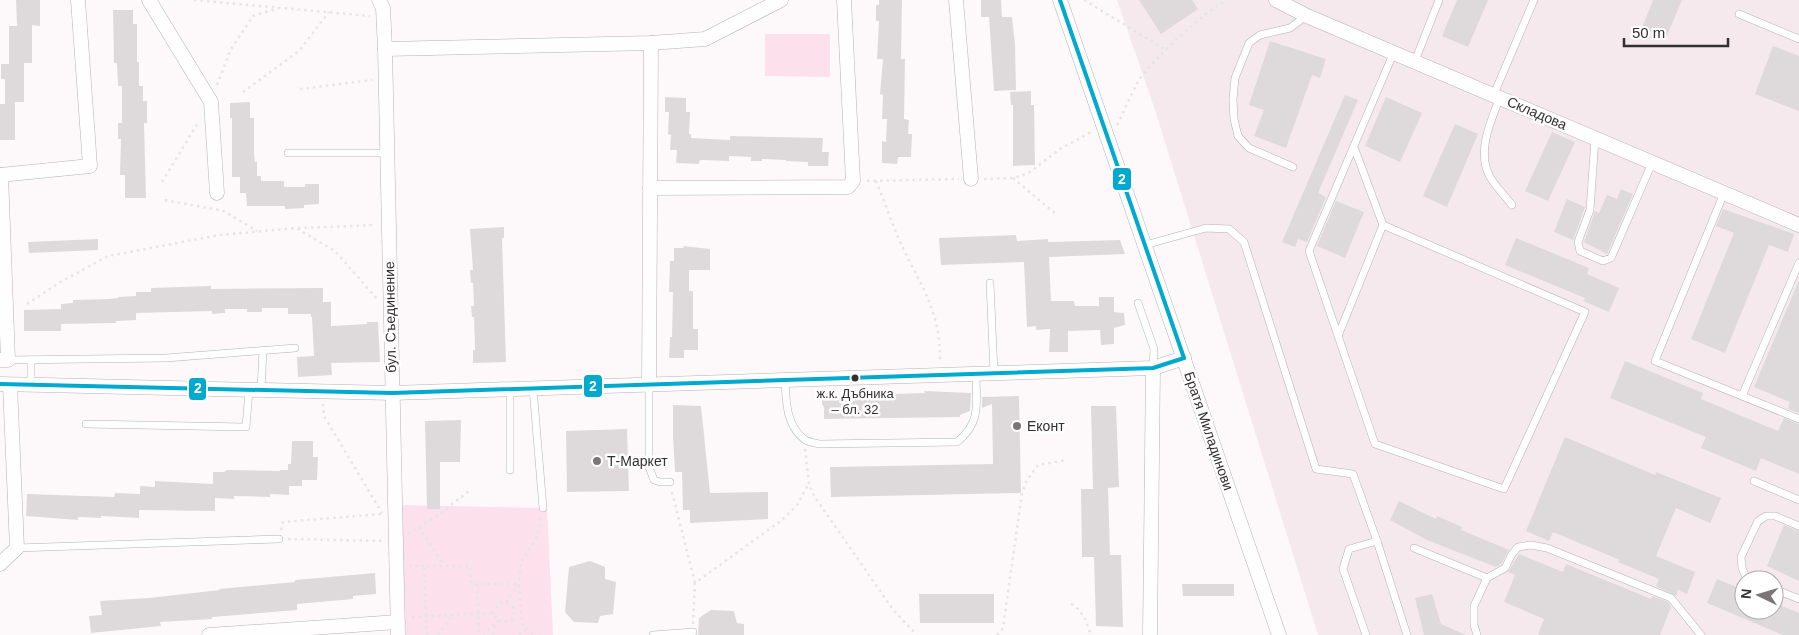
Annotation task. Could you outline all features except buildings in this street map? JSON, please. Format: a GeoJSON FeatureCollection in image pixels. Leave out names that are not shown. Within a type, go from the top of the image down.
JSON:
{"type":"FeatureCollection","features":[{"type":"Feature","properties":{"kind":"street"},"geometry":{"type":"LineString","coordinates":[[4,360],[1,175],[90,166],[78,0]]}},
{"type":"Feature","properties":{"kind":"street"},"geometry":{"type":"LineString","coordinates":[[149,0],[211,102],[218,192]]}},
{"type":"Feature","properties":{"kind":"street","name":"бул. Съединение"},"geometry":{"type":"LineString","coordinates":[[379,0],[383,8],[386,49],[392,393],[389,514],[396,541],[402,625]]}},
{"type":"Feature","properties":{"kind":"street"},"geometry":{"type":"LineString","coordinates":[[650,188],[848,187],[853,181],[844,0]]}},
{"type":"Feature","properties":{"kind":"street"},"geometry":{"type":"LineString","coordinates":[[956,0],[971,179]]}},
{"type":"Feature","properties":{"kind":"street","name":"Братя Миладинови"},"geometry":{"type":"LineString","coordinates":[[1060,0],[1279,635]]}},
{"type":"Feature","properties":{"kind":"street","name":"Складова"},"geometry":{"type":"LineString","coordinates":[[1276,0],[1307,16],[1799,224]]}},
{"type":"Feature","properties":{"kind":"street"},"geometry":{"type":"LineString","coordinates":[[386,49],[651,43],[705,39],[777,1]]}},
{"type":"Feature","properties":{"kind":"street"},"geometry":{"type":"LineString","coordinates":[[649,385],[651,43]]}},
{"type":"Feature","properties":{"kind":"street"},"geometry":{"type":"LineString","coordinates":[[0,564],[16,548],[5,384],[392,393],[1152,368],[1184,358]]}},
{"type":"Feature","properties":{"kind":"street"},"geometry":{"type":"LineString","coordinates":[[1150,635],[1152,368]]}},
{"type":"Feature","properties":{"kind":"street"},"geometry":{"type":"LineString","coordinates":[[209,635],[402,625]]}},
{"type":"Feature","properties":{"kind":"lane"},"geometry":{"type":"LineString","coordinates":[[1415,61],[1440,0]]}},
{"type":"Feature","properties":{"kind":"lane"},"geometry":{"type":"LineString","coordinates":[[1512,205],[1490,176],[1485,161],[1488,127],[1497,96],[1534,0]]}},
{"type":"Feature","properties":{"kind":"lane"},"geometry":{"type":"LineString","coordinates":[[1738,14],[1799,39]]}},
{"type":"Feature","properties":{"kind":"lane"},"geometry":{"type":"LineString","coordinates":[[1293,167],[1249,148],[1238,136],[1232,99],[1235,78],[1249,43],[1260,35],[1290,28],[1307,16]]}},
{"type":"Feature","properties":{"kind":"lane"},"geometry":{"type":"LineString","coordinates":[[1383,225],[1585,312],[1504,489],[1375,444],[1309,251],[1394,52]]}},
{"type":"Feature","properties":{"kind":"lane"},"geometry":{"type":"LineString","coordinates":[[1596,138],[1590,210],[1578,242],[1580,252],[1603,261],[1611,258],[1652,162]]}},
{"type":"Feature","properties":{"kind":"lane"},"geometry":{"type":"LineString","coordinates":[[1338,336],[1383,225],[1354,147]]}},
{"type":"Feature","properties":{"kind":"lane"},"geometry":{"type":"LineString","coordinates":[[288,153],[387,153]]}},
{"type":"Feature","properties":{"kind":"lane"},"geometry":{"type":"LineString","coordinates":[[1724,193],[1655,361],[1799,419]]}},
{"type":"Feature","properties":{"kind":"lane"},"geometry":{"type":"LineString","coordinates":[[1145,245],[1206,228],[1229,229],[1244,242],[1316,469],[1353,474],[1407,635]]}},
{"type":"Feature","properties":{"kind":"lane"},"geometry":{"type":"LineString","coordinates":[[1742,396],[1796,276],[1799,263]]}},
{"type":"Feature","properties":{"kind":"lane"},"geometry":{"type":"LineString","coordinates":[[990,283],[994,373]]}},
{"type":"Feature","properties":{"kind":"lane"},"geometry":{"type":"LineString","coordinates":[[1138,303],[1154,349],[1152,368]]}},
{"type":"Feature","properties":{"kind":"lane"},"geometry":{"type":"LineString","coordinates":[[4,360],[166,358],[295,348]]}},
{"type":"Feature","properties":{"kind":"lane"},"geometry":{"type":"LineString","coordinates":[[86,424],[246,427],[263,350]]}},
{"type":"Feature","properties":{"kind":"lane"},"geometry":{"type":"LineString","coordinates":[[31,360],[31,385]]}},
{"type":"Feature","properties":{"kind":"lane"},"geometry":{"type":"LineString","coordinates":[[785,380],[786,409],[793,425],[805,440],[819,444],[957,442],[968,433],[976,419],[976,374]]}},
{"type":"Feature","properties":{"kind":"lane"},"geometry":{"type":"LineString","coordinates":[[649,385],[649,467],[654,480],[670,482]]}},
{"type":"Feature","properties":{"kind":"lane"},"geometry":{"type":"LineString","coordinates":[[533,388],[543,508]]}},
{"type":"Feature","properties":{"kind":"lane"},"geometry":{"type":"LineString","coordinates":[[510,389],[510,470]]}},
{"type":"Feature","properties":{"kind":"lane"},"geometry":{"type":"LineString","coordinates":[[1754,481],[1799,500]]}},
{"type":"Feature","properties":{"kind":"lane"},"geometry":{"type":"LineString","coordinates":[[1743,570],[1741,558],[1758,521],[1766,516],[1775,516],[1799,526]]}},
{"type":"Feature","properties":{"kind":"lane"},"geometry":{"type":"LineString","coordinates":[[16,548],[279,539]]}},
{"type":"Feature","properties":{"kind":"lane"},"geometry":{"type":"LineString","coordinates":[[1366,635],[1344,569],[1349,549],[1377,541]]}},
{"type":"Feature","properties":{"kind":"lane"},"geometry":{"type":"LineString","coordinates":[[1477,635],[1474,626],[1474,606],[1487,578],[1505,568],[1518,547],[1531,545],[1546,548],[1671,598],[1701,635]]}},
{"type":"Feature","properties":{"kind":"lane"},"geometry":{"type":"LineString","coordinates":[[1414,548],[1487,578]]}},
{"type":"Feature","properties":{"kind":"lane"},"geometry":{"type":"LineString","coordinates":[[1784,593],[1799,599]]}},
{"type":"Feature","properties":{"kind":"lane"},"geometry":{"type":"LineString","coordinates":[[653,635],[693,632]]}},
{"type":"Feature","properties":{"kind":"path"},"geometry":{"type":"LineString","coordinates":[[194,0],[384,17]]}},
{"type":"Feature","properties":{"kind":"path"},"geometry":{"type":"LineString","coordinates":[[1084,0],[1166,50]]}},
{"type":"Feature","properties":{"kind":"path"},"geometry":{"type":"LineString","coordinates":[[1108,138],[1116,128],[1140,80],[1166,50],[1215,6],[1227,0]]}},
{"type":"Feature","properties":{"kind":"path"},"geometry":{"type":"LineString","coordinates":[[162,182],[211,102],[231,50],[253,16],[280,8]]}},
{"type":"Feature","properties":{"kind":"path"},"geometry":{"type":"LineString","coordinates":[[243,92],[299,51],[328,12]]}},
{"type":"Feature","properties":{"kind":"path"},"geometry":{"type":"LineString","coordinates":[[300,89],[386,79]]}},
{"type":"Feature","properties":{"kind":"path"},"geometry":{"type":"LineString","coordinates":[[1013,178],[1058,216]]}},
{"type":"Feature","properties":{"kind":"path"},"geometry":{"type":"LineString","coordinates":[[876,181],[902,246],[924,286],[935,315],[940,341],[939,376]]}},
{"type":"Feature","properties":{"kind":"path"},"geometry":{"type":"LineString","coordinates":[[165,200],[224,211],[259,231]]}},
{"type":"Feature","properties":{"kind":"path"},"geometry":{"type":"LineString","coordinates":[[27,304],[59,283],[108,256],[220,235],[296,228],[388,225]]}},
{"type":"Feature","properties":{"kind":"path"},"geometry":{"type":"LineString","coordinates":[[296,228],[335,251],[390,315]]}},
{"type":"Feature","properties":{"kind":"path"},"geometry":{"type":"LineString","coordinates":[[282,522],[389,514],[324,416],[322,392]]}},
{"type":"Feature","properties":{"kind":"path"},"geometry":{"type":"LineString","coordinates":[[805,440],[806,467],[809,484],[814,496],[894,611],[917,635]]}},
{"type":"Feature","properties":{"kind":"path"},"geometry":{"type":"LineString","coordinates":[[998,635],[1003,628],[1018,515],[1027,480],[1038,465],[1067,460]]}},
{"type":"Feature","properties":{"kind":"path"},"geometry":{"type":"LineString","coordinates":[[670,482],[695,583],[693,632]]}},
{"type":"Feature","properties":{"kind":"path"},"geometry":{"type":"LineString","coordinates":[[695,583],[782,520],[797,505],[809,484]]}},
{"type":"Feature","properties":{"kind":"path"},"geometry":{"type":"LineString","coordinates":[[279,539],[396,541],[440,514],[469,491]]}},
{"type":"Feature","properties":{"kind":"path"},"geometry":{"type":"LineString","coordinates":[[533,635],[522,624],[519,584],[521,562],[537,538],[543,508]]}},
{"type":"Feature","properties":{"kind":"path"},"geometry":{"type":"LineString","coordinates":[[419,526],[440,561],[441,566]]}},
{"type":"Feature","properties":{"kind":"path"},"geometry":{"type":"LineString","coordinates":[[427,635],[424,566],[470,566],[471,584],[519,584]]}},
{"type":"Feature","properties":{"kind":"path"},"geometry":{"type":"LineString","coordinates":[[477,584],[479,635]]}},
{"type":"Feature","properties":{"kind":"path"},"geometry":{"type":"LineString","coordinates":[[506,602],[519,584]]}},
{"type":"Feature","properties":{"kind":"path"},"geometry":{"type":"LineString","coordinates":[[484,635],[498,621],[509,621],[514,615],[514,608],[506,602],[499,603],[493,613]]}},
{"type":"Feature","properties":{"kind":"path"},"geometry":{"type":"LineString","coordinates":[[1071,604],[1086,618],[1091,635]]}},
{"type":"Feature","properties":{"kind":"path"},"geometry":{"type":"LineString","coordinates":[[402,625],[427,616],[493,613]]}},
{"type":"Feature","properties":{"kind":"path"},"geometry":{"type":"LineString","coordinates":[[493,613],[498,621]]}},
{"type":"Feature","properties":{"kind":"path"},"geometry":{"type":"LineString","coordinates":[[438,635],[454,615]]}},
{"type":"Feature","properties":{"kind":"path"},"geometry":{"type":"LineString","coordinates":[[493,635],[493,630],[498,621]]}},
{"type":"Feature","properties":{"kind":"path"},"geometry":{"type":"LineString","coordinates":[[519,635],[526,629]]}},
{"type":"Feature","properties":{"kind":"shaded area"},"geometry":{"type":"Polygon","coordinates":[[[1117,0],[1799,0],[1799,635],[1318,635],[1155,110],[1117,0]]]}},
{"type":"Feature","properties":{"kind":"shaded area"},"geometry":{"type":"Polygon","coordinates":[[[765,34],[830,34],[830,77],[765,76],[765,34]]]}},
{"type":"Feature","properties":{"kind":"shaded area"},"geometry":{"type":"Polygon","coordinates":[[[401,505],[547,508],[553,635],[406,635],[401,505]]]}},
{"type":"Feature","properties":{"kind":"transit line","name":"2"},"geometry":{"type":"LineString","coordinates":[[1060,0],[1184,358]]}},
{"type":"Feature","properties":{"kind":"transit line","name":"2"},"geometry":{"type":"LineString","coordinates":[[0,384],[392,393],[1153,368],[1184,358]]}},
{"type":"Feature","properties":{"kind":"place","name":"ж.к. Дъбника – бл. 32"},"geometry":{"type":"Point","coordinates":[855,378]}},
{"type":"Feature","properties":{"kind":"place","name":"Еконт"},"geometry":{"type":"Point","coordinates":[1017,426]}},
{"type":"Feature","properties":{"kind":"place","name":"Т-Маркет"},"geometry":{"type":"Point","coordinates":[597,461]}}]}
